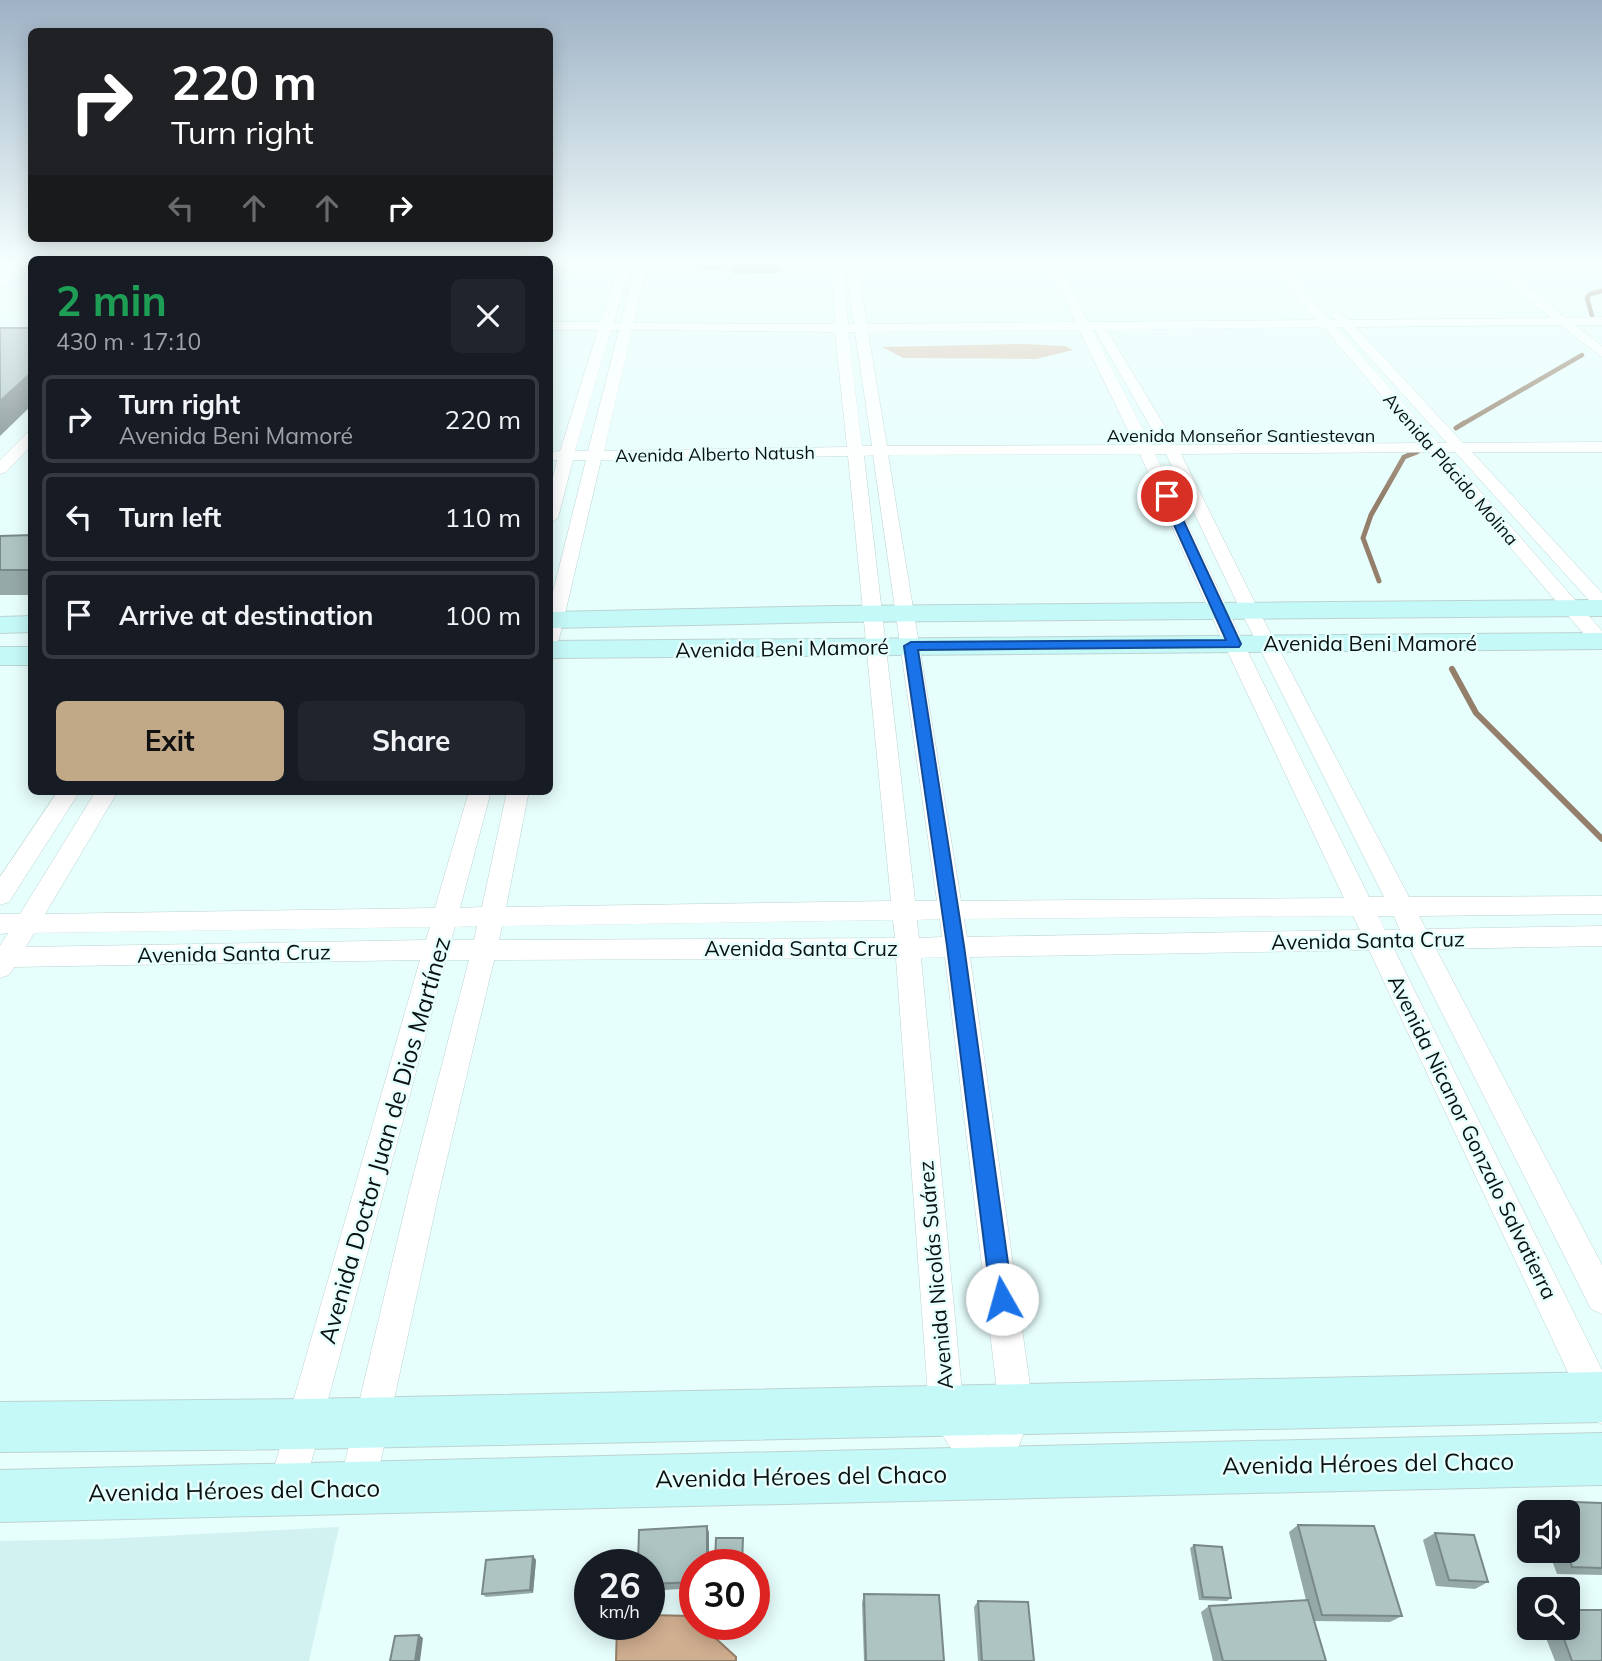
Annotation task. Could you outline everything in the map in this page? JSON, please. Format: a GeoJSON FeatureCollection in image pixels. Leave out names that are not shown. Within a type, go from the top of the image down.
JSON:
{"type":"FeatureCollection","features":[{"type":"Feature","properties":{"kind":"street"},"geometry":{"type":"LineString","coordinates":[[553,502],[562,452],[600,340]]}},
{"type":"Feature","properties":{"kind":"street"},"geometry":{"type":"LineString","coordinates":[[553,618],[621,340]]}},
{"type":"Feature","properties":{"kind":"street","name":"Avenida Nicolás Suárez"},"geometry":{"type":"LineString","coordinates":[[852,340],[855,445],[908,948],[946,1409],[992,1471]]}},
{"type":"Feature","properties":{"kind":"street","name":"Avenida Nicolás Suárez"},"geometry":{"type":"LineString","coordinates":[[854,340],[880,445],[907,614],[948,910],[956,946],[1016,1407],[992,1471]]}},
{"type":"Feature","properties":{"kind":"street","name":"Avenida Nicanor Gonzalo Salvatierra"},"geometry":{"type":"LineString","coordinates":[[1099,340],[1268,644],[1602,1298]]}},
{"type":"Feature","properties":{"kind":"street","name":"Avenida Plácido Molina"},"geometry":{"type":"LineString","coordinates":[[1348,340],[1422,434],[1601,642]]}},
{"type":"Feature","properties":{"kind":"street","name":"Avenida Plácido Molina"},"geometry":{"type":"LineString","coordinates":[[1351,340],[1445,433],[1602,606]]}},
{"type":"Feature","properties":{"kind":"street"},"geometry":{"type":"LineString","coordinates":[[13,452],[28,428]]}},
{"type":"Feature","properties":{"kind":"street","name":"Avenida Monseñor Santiestevan"},"geometry":{"type":"LineString","coordinates":[[880,445],[1154,442],[1445,433],[1602,435]]}},
{"type":"Feature","properties":{"kind":"street","name":"Avenida Nicanor Gonzalo Salvatierra"},"geometry":{"type":"LineString","coordinates":[[1154,442],[1219,612],[1600,1400]]}},
{"type":"Feature","properties":{"kind":"street","name":"Avenida Monseñor Santiestevan"},"geometry":{"type":"LineString","coordinates":[[1154,442],[1602,447]]}},
{"type":"Feature","properties":{"kind":"street","name":"Avenida Alberto Natush"},"geometry":{"type":"LineString","coordinates":[[562,452],[880,445]]}},
{"type":"Feature","properties":{"kind":"street","name":"Avenida Beni Mamoré"},"geometry":{"type":"LineString","coordinates":[[553,626],[874,614],[1602,606]]}},
{"type":"Feature","properties":{"kind":"street"},"geometry":{"type":"LineString","coordinates":[[0,625],[28,624]]}},
{"type":"Feature","properties":{"kind":"street","name":"Avenida Beni Mamoré"},"geometry":{"type":"LineString","coordinates":[[553,650],[1601,642]]}},
{"type":"Feature","properties":{"kind":"street"},"geometry":{"type":"LineString","coordinates":[[0,656],[28,656]]}},
{"type":"Feature","properties":{"kind":"street"},"geometry":{"type":"LineString","coordinates":[[0,896],[66,795]]}},
{"type":"Feature","properties":{"kind":"street"},"geometry":{"type":"LineString","coordinates":[[2,961],[105,795]]}},
{"type":"Feature","properties":{"kind":"street","name":"Avenida Doctor Juan de Dios Martínez"},"geometry":{"type":"LineString","coordinates":[[286,1489],[447,919],[479,795]]}},
{"type":"Feature","properties":{"kind":"street","name":"Avenida Doctor Juan de Dios Martínez"},"geometry":{"type":"LineString","coordinates":[[357,1487],[492,917],[517,795]]}},
{"type":"Feature","properties":{"kind":"street","name":"Avenida Santa Cruz"},"geometry":{"type":"LineString","coordinates":[[0,924],[903,910],[1602,905]]}},
{"type":"Feature","properties":{"kind":"street","name":"Avenida Santa Cruz"},"geometry":{"type":"LineString","coordinates":[[2,961],[438,950],[908,948],[1602,936]]}},
{"type":"Feature","properties":{"kind":"street"},"geometry":{"type":"LineString","coordinates":[[0,1427],[305,1424],[1016,1407],[1600,1400]]}},
{"type":"Feature","properties":{"kind":"street","name":"Avenida Héroes del Chaco"},"geometry":{"type":"LineString","coordinates":[[0,1496],[1602,1459]]}},
{"type":"Feature","properties":{"kind":"shaded area"},"geometry":{"type":"Polygon","coordinates":[[[1023,344],[1065,346],[1073,350],[1036,359],[903,358],[882,347],[1023,344]]]}},
{"type":"Feature","properties":{"kind":"shaded area"},"geometry":{"type":"Polygon","coordinates":[[[339,1527],[309,1661],[0,1661],[0,1541],[104,1539],[339,1527]]]}},
{"type":"Feature","properties":{"kind":"shaded area"},"geometry":{"type":"Polygon","coordinates":[[[665,1615],[679,1616],[679,1640],[717,1640],[736,1657],[736,1661],[616,1661],[617,1640],[665,1640],[665,1615]]]}},
{"type":"Feature","properties":{"kind":"building"},"geometry":{"type":"Polygon","coordinates":[[[0,340],[28,340],[28,376],[0,401],[0,340]]]}},
{"type":"Feature","properties":{"kind":"building"},"geometry":{"type":"Polygon","coordinates":[[[28,535],[28,570],[0,570],[0,536],[28,535]]]}},
{"type":"Feature","properties":{"kind":"building"},"geometry":{"type":"Polygon","coordinates":[[[1580,1502],[1602,1503],[1602,1568],[1572,1567],[1571,1563],[1580,1563],[1580,1502]]]}},
{"type":"Feature","properties":{"kind":"building"},"geometry":{"type":"Polygon","coordinates":[[[1298,1525],[1374,1526],[1402,1616],[1322,1615],[1298,1525]]]}},
{"type":"Feature","properties":{"kind":"building"},"geometry":{"type":"Polygon","coordinates":[[[707,1526],[707,1549],[679,1549],[679,1583],[665,1583],[665,1549],[638,1549],[639,1530],[707,1526]]]}},
{"type":"Feature","properties":{"kind":"building"},"geometry":{"type":"Polygon","coordinates":[[[1435,1533],[1474,1535],[1488,1582],[1449,1580],[1435,1533]]]}},
{"type":"Feature","properties":{"kind":"building"},"geometry":{"type":"Polygon","coordinates":[[[716,1538],[743,1538],[743,1549],[716,1549],[716,1538]]]}},
{"type":"Feature","properties":{"kind":"building"},"geometry":{"type":"Polygon","coordinates":[[[1194,1545],[1222,1547],[1231,1598],[1203,1597],[1194,1545]]]}},
{"type":"Feature","properties":{"kind":"building"},"geometry":{"type":"Polygon","coordinates":[[[533,1556],[530,1590],[482,1594],[486,1560],[533,1556]]]}},
{"type":"Feature","properties":{"kind":"building"},"geometry":{"type":"Polygon","coordinates":[[[864,1594],[939,1595],[944,1661],[866,1661],[864,1594]]]}},
{"type":"Feature","properties":{"kind":"building"},"geometry":{"type":"Polygon","coordinates":[[[1308,1600],[1326,1661],[1223,1661],[1209,1606],[1308,1600]]]}},
{"type":"Feature","properties":{"kind":"building"},"geometry":{"type":"Polygon","coordinates":[[[978,1601],[1028,1602],[1034,1661],[982,1661],[978,1601]]]}},
{"type":"Feature","properties":{"kind":"building"},"geometry":{"type":"Polygon","coordinates":[[[1580,1610],[1602,1610],[1602,1661],[1572,1661],[1564,1640],[1580,1640],[1580,1610]]]}},
{"type":"Feature","properties":{"kind":"building"},"geometry":{"type":"Polygon","coordinates":[[[419,1635],[415,1661],[390,1661],[395,1636],[419,1635]]]}},
{"type":"Feature","properties":{"kind":"waterway"},"geometry":{"type":"LineString","coordinates":[[1461,425],[1582,355]]}},
{"type":"Feature","properties":{"kind":"waterway"},"geometry":{"type":"LineString","coordinates":[[1456,428],[1464,423]]}},
{"type":"Feature","properties":{"kind":"waterway"},"geometry":{"type":"LineString","coordinates":[[1379,581],[1363,538],[1371,515],[1404,457],[1417,452]]}},
{"type":"Feature","properties":{"kind":"waterway"},"geometry":{"type":"LineString","coordinates":[[1452,669],[1476,713],[1602,839]]}},
{"type":"Feature","properties":{"kind":"route"},"geometry":{"type":"LineString","coordinates":[[1002,1299],[956,946],[948,910],[911,646],[1234,644],[1167,496]]}}]}
